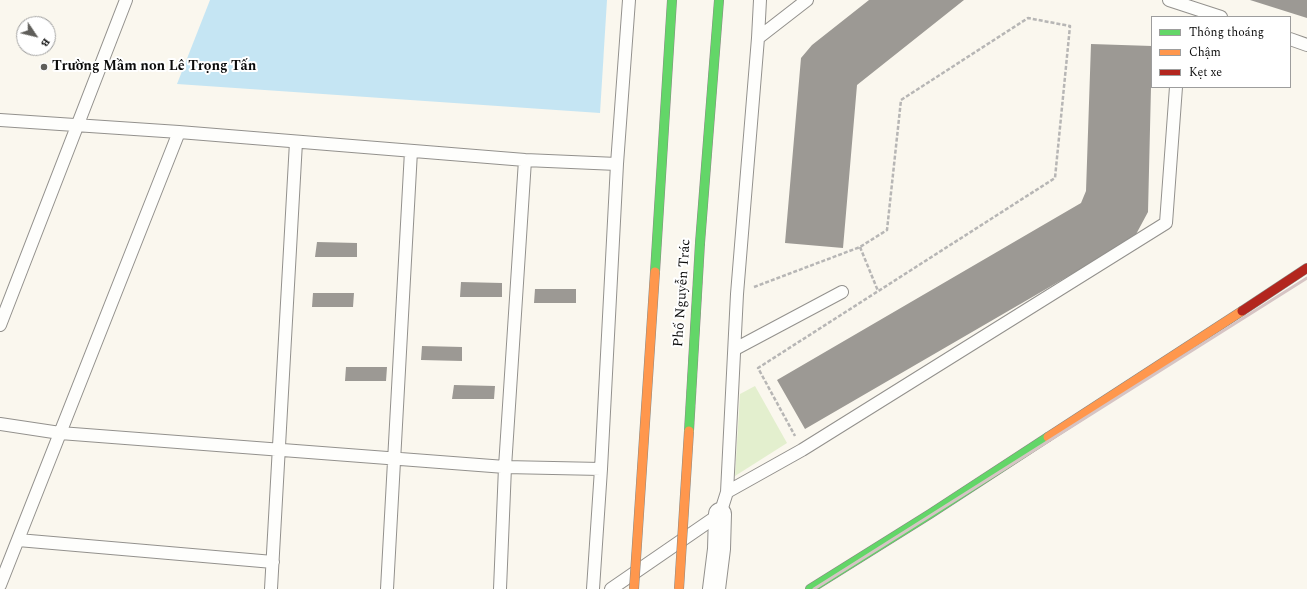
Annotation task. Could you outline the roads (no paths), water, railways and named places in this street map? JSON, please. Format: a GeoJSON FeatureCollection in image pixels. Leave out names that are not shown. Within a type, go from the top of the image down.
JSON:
{"type":"FeatureCollection","features":[{"type":"Feature","properties":{"kind":"main road","name":"Phố Nguyễn Trác"},"geometry":{"type":"LineString","coordinates":[[634,589],[672,0]]}},
{"type":"Feature","properties":{"kind":"main road","name":"Phố Nguyễn Trác"},"geometry":{"type":"LineString","coordinates":[[679,589],[700,243],[719,0]]}},
{"type":"Feature","properties":{"kind":"main road"},"geometry":{"type":"LineString","coordinates":[[810,589],[930,514],[1307,268]]}},
{"type":"Feature","properties":{"kind":"street"},"geometry":{"type":"LineString","coordinates":[[714,589],[719,549],[720,514]]}},
{"type":"Feature","properties":{"kind":"lane"},"geometry":{"type":"LineString","coordinates":[[0,325],[126,0]]}},
{"type":"Feature","properties":{"kind":"lane"},"geometry":{"type":"LineString","coordinates":[[593,589],[601,469],[617,164],[629,0]]}},
{"type":"Feature","properties":{"kind":"lane"},"geometry":{"type":"LineString","coordinates":[[611,589],[720,514],[727,492],[737,294],[760,0]]}},
{"type":"Feature","properties":{"kind":"lane"},"geometry":{"type":"LineString","coordinates":[[758,38],[807,0]]}},
{"type":"Feature","properties":{"kind":"lane"},"geometry":{"type":"LineString","coordinates":[[1169,0],[1218,16]]}},
{"type":"Feature","properties":{"kind":"lane"},"geometry":{"type":"LineString","coordinates":[[1291,39],[1307,45]]}},
{"type":"Feature","properties":{"kind":"lane"},"geometry":{"type":"LineString","coordinates":[[727,492],[802,450],[1166,224],[1176,88]]}},
{"type":"Feature","properties":{"kind":"lane"},"geometry":{"type":"LineString","coordinates":[[0,120],[179,132],[525,160],[617,164]]}},
{"type":"Feature","properties":{"kind":"lane"},"geometry":{"type":"LineString","coordinates":[[0,585],[179,132]]}},
{"type":"Feature","properties":{"kind":"lane"},"geometry":{"type":"LineString","coordinates":[[271,589],[296,142]]}},
{"type":"Feature","properties":{"kind":"lane"},"geometry":{"type":"LineString","coordinates":[[387,589],[411,150]]}},
{"type":"Feature","properties":{"kind":"lane"},"geometry":{"type":"LineString","coordinates":[[500,589],[505,467],[525,160]]}},
{"type":"Feature","properties":{"kind":"lane"},"geometry":{"type":"LineString","coordinates":[[735,350],[842,292]]}},
{"type":"Feature","properties":{"kind":"lane"},"geometry":{"type":"LineString","coordinates":[[0,424],[60,433],[394,459],[505,467],[601,469]]}},
{"type":"Feature","properties":{"kind":"lane"},"geometry":{"type":"LineString","coordinates":[[18,540],[273,562]]}},
{"type":"Feature","properties":{"kind":"water"},"geometry":{"type":"Polygon","coordinates":[[[210,0],[607,0],[600,113],[177,84],[210,0]]]}},
{"type":"Feature","properties":{"kind":"railway"},"geometry":{"type":"LineString","coordinates":[[814,589],[1307,278]]}},
{"type":"Feature","properties":{"kind":"place","name":"Trường Mầm non Lê Trọng Tấn"},"geometry":{"type":"Point","coordinates":[44,67]}}]}
